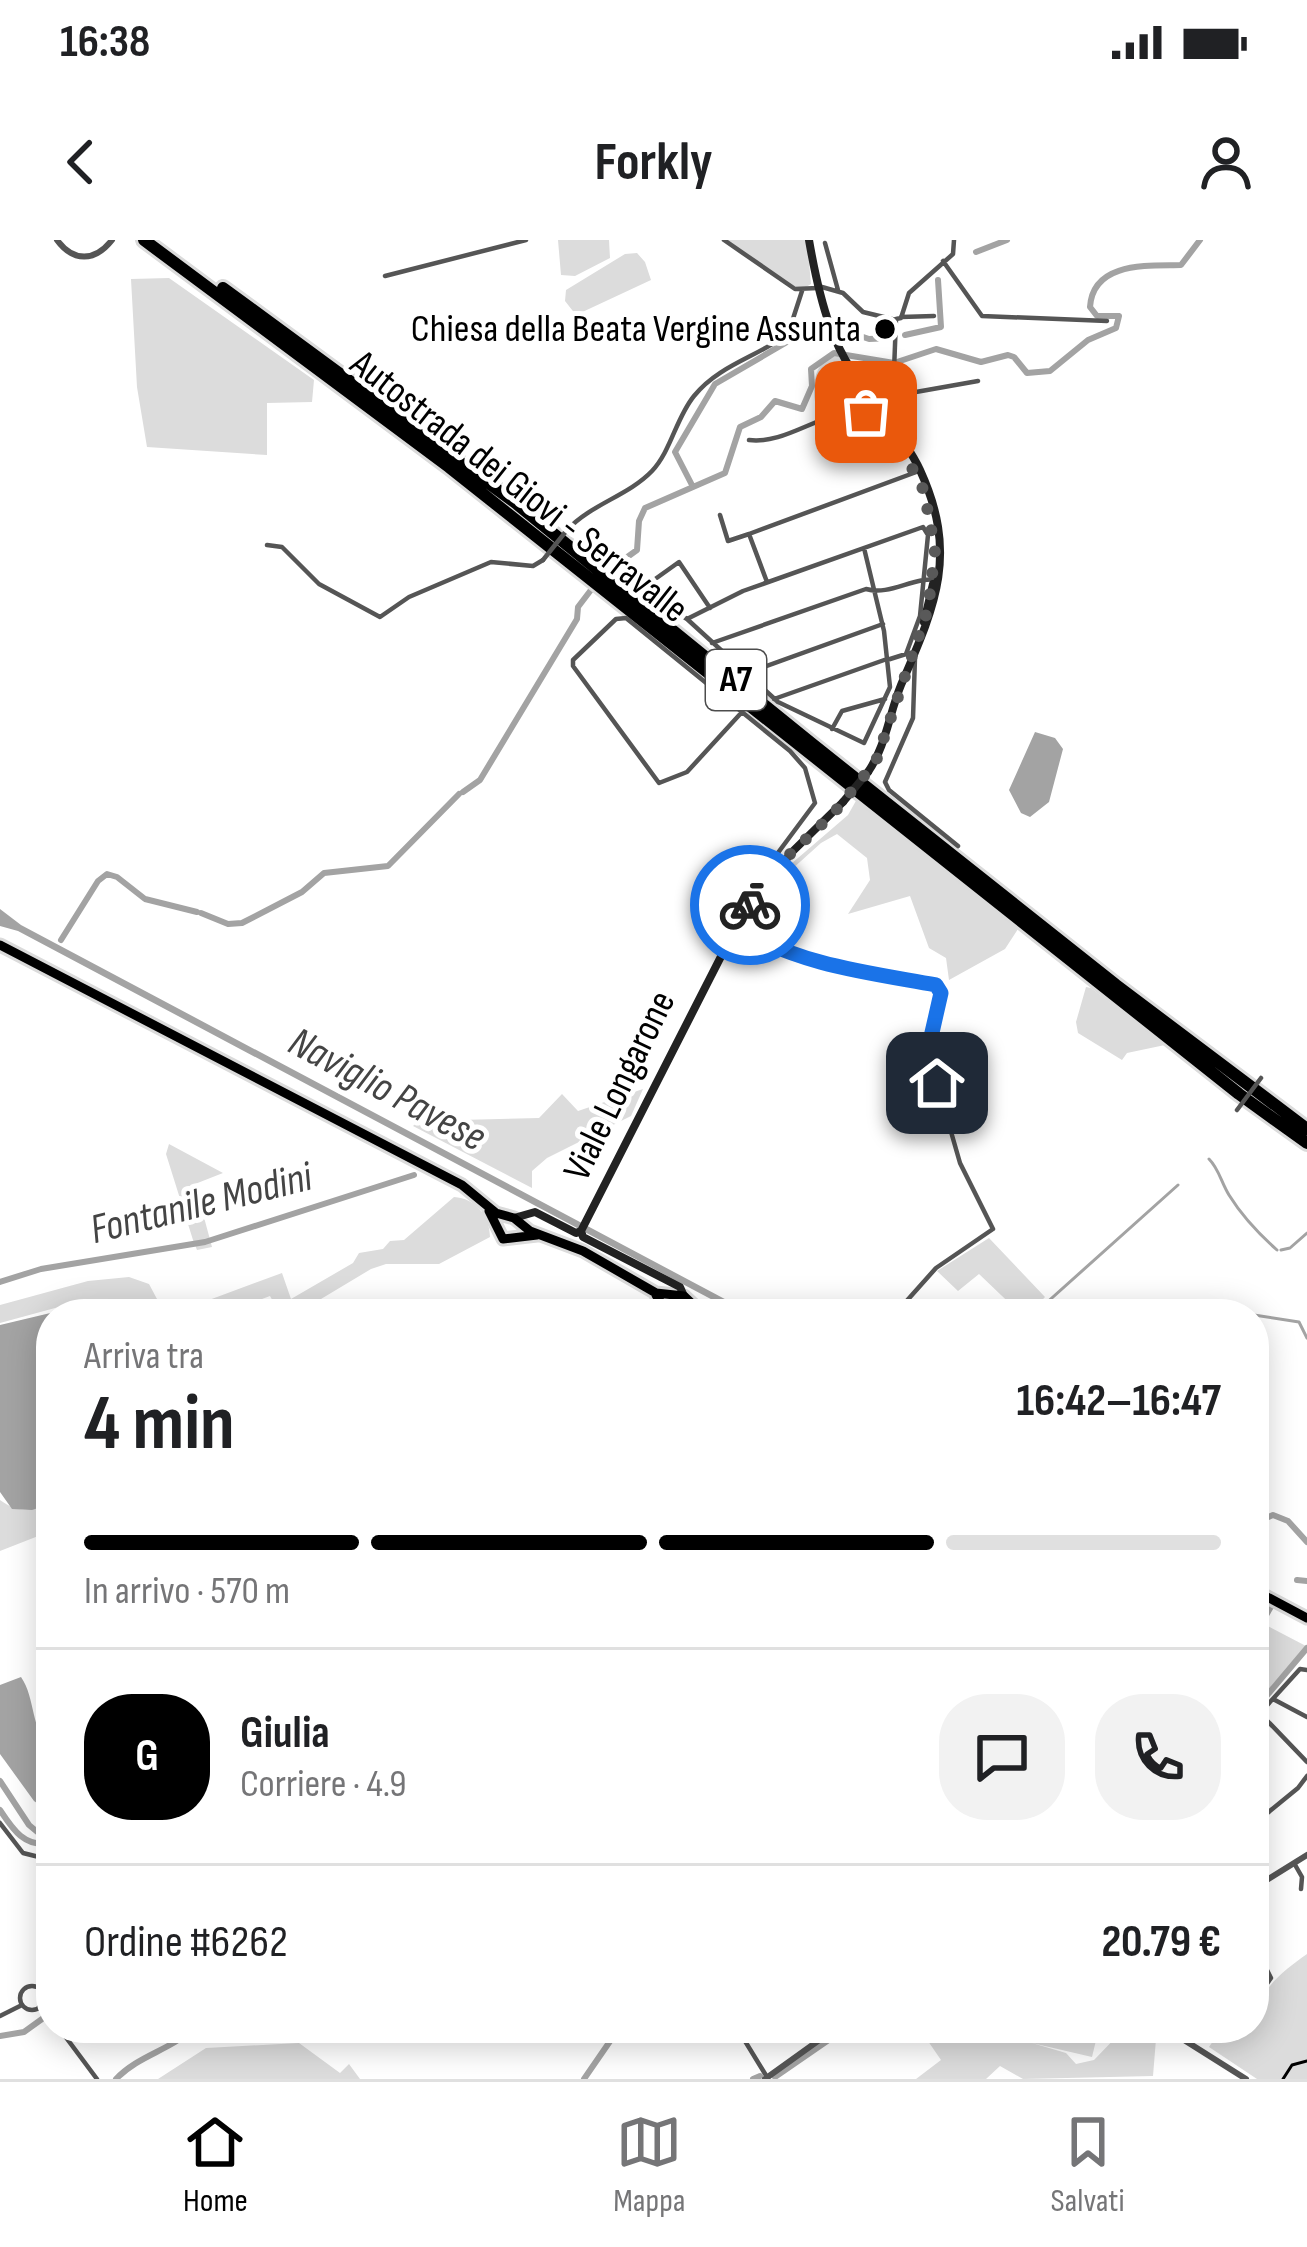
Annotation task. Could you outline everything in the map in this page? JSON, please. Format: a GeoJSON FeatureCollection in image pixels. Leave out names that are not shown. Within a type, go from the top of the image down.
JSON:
{"type":"FeatureCollection","features":[{"type":"Feature","properties":{"kind":"highway","name":"Autostrada dei Giovi - Serravalle"},"geometry":{"type":"LineString","coordinates":[[144,240],[449,466],[1239,1094],[1307,1143]]}},
{"type":"Feature","properties":{"kind":"highway","name":"Autostrada dei Giovi - Serravalle"},"geometry":{"type":"LineString","coordinates":[[158,240],[502,492],[811,743],[1307,1129]]}},
{"type":"Feature","properties":{"kind":"main road","name":"Viale Longarone"},"geometry":{"type":"LineString","coordinates":[[581,1231],[735,928],[791,853],[868,772],[882,747],[932,579],[933,529],[918,472],[841,348],[823,308],[809,240]]}},
{"type":"Feature","properties":{"kind":"main road"},"geometry":{"type":"LineString","coordinates":[[0,945],[462,1185],[515,1221],[583,1251],[660,1299]]}},
{"type":"Feature","properties":{"kind":"main road"},"geometry":{"type":"LineString","coordinates":[[483,1202],[504,1240],[545,1236]]}},
{"type":"Feature","properties":{"kind":"main road"},"geometry":{"type":"LineString","coordinates":[[497,1231],[498,1222],[515,1221],[533,1211],[576,1233],[581,1231],[583,1237],[680,1287],[687,1299]]}},
{"type":"Feature","properties":{"kind":"main road"},"geometry":{"type":"LineString","coordinates":[[515,1221],[515,1239]]}},
{"type":"Feature","properties":{"kind":"main road"},"geometry":{"type":"LineString","coordinates":[[1269,1598],[1307,1618]]}},
{"type":"Feature","properties":{"kind":"street"},"geometry":{"type":"LineString","coordinates":[[57,240],[65,252],[84,258],[100,254],[110,243]]}},
{"type":"Feature","properties":{"kind":"street"},"geometry":{"type":"LineString","coordinates":[[385,276],[526,240]]}},
{"type":"Feature","properties":{"kind":"street"},"geometry":{"type":"LineString","coordinates":[[724,240],[802,291]]}},
{"type":"Feature","properties":{"kind":"street"},"geometry":{"type":"LineString","coordinates":[[878,406],[909,293],[955,252],[954,240]]}},
{"type":"Feature","properties":{"kind":"street"},"geometry":{"type":"LineString","coordinates":[[825,243],[837,290]]}},
{"type":"Feature","properties":{"kind":"street"},"geometry":{"type":"LineString","coordinates":[[943,262],[982,316],[1107,321]]}},
{"type":"Feature","properties":{"kind":"street"},"geometry":{"type":"LineString","coordinates":[[267,545],[282,547],[319,584],[380,617],[409,597],[491,562],[533,566],[576,520],[632,489],[651,472],[690,400],[712,378],[788,334],[802,291],[817,284],[837,290],[863,312],[899,320],[934,316]]}},
{"type":"Feature","properties":{"kind":"street"},"geometry":{"type":"LineString","coordinates":[[823,308],[824,297],[837,290]]}},
{"type":"Feature","properties":{"kind":"street"},"geometry":{"type":"LineString","coordinates":[[748,440],[764,441],[832,416],[978,381]]}},
{"type":"Feature","properties":{"kind":"street"},"geometry":{"type":"LineString","coordinates":[[720,515],[728,541],[918,472]]}},
{"type":"Feature","properties":{"kind":"street"},"geometry":{"type":"LineString","coordinates":[[687,620],[767,583],[923,527],[932,579],[906,654],[774,699]]}},
{"type":"Feature","properties":{"kind":"street"},"geometry":{"type":"LineString","coordinates":[[749,534],[767,583]]}},
{"type":"Feature","properties":{"kind":"street"},"geometry":{"type":"LineString","coordinates":[[710,608],[676,561],[644,587],[774,699],[862,743],[890,687],[883,624],[864,548]]}},
{"type":"Feature","properties":{"kind":"street"},"geometry":{"type":"LineString","coordinates":[[712,644],[866,589],[883,592],[932,579]]}},
{"type":"Feature","properties":{"kind":"street"},"geometry":{"type":"LineString","coordinates":[[742,712],[687,772],[659,783],[573,660],[623,617],[742,712],[802,764],[817,797],[748,893],[723,911],[724,920],[812,962],[936,985],[940,991],[931,1037],[937,1083],[960,1163],[993,1229],[936,1268],[908,1299]]}},
{"type":"Feature","properties":{"kind":"street"},"geometry":{"type":"LineString","coordinates":[[744,674],[883,624]]}},
{"type":"Feature","properties":{"kind":"street"},"geometry":{"type":"LineString","coordinates":[[913,655],[913,718],[885,782],[958,846]]}},
{"type":"Feature","properties":{"kind":"street"},"geometry":{"type":"LineString","coordinates":[[832,729],[842,711],[885,699]]}},
{"type":"Feature","properties":{"kind":"street"},"geometry":{"type":"LineString","coordinates":[[1237,1110],[1261,1078]]}},
{"type":"Feature","properties":{"kind":"street"},"geometry":{"type":"LineString","coordinates":[[1269,1703],[1304,1669]]}},
{"type":"Feature","properties":{"kind":"street"},"geometry":{"type":"LineString","coordinates":[[1273,1699],[1307,1717]]}},
{"type":"Feature","properties":{"kind":"street"},"geometry":{"type":"LineString","coordinates":[[1269,1722],[1307,1762]]}},
{"type":"Feature","properties":{"kind":"street"},"geometry":{"type":"LineString","coordinates":[[1269,1812],[1307,1776]]}},
{"type":"Feature","properties":{"kind":"street"},"geometry":{"type":"LineString","coordinates":[[0,1823],[22,1853],[36,1856]]}},
{"type":"Feature","properties":{"kind":"street"},"geometry":{"type":"LineString","coordinates":[[1269,1879],[1307,1855]]}},
{"type":"Feature","properties":{"kind":"street"},"geometry":{"type":"LineString","coordinates":[[1294,1863],[1302,1876],[1301,1889]]}},
{"type":"Feature","properties":{"kind":"street"},"geometry":{"type":"LineString","coordinates":[[36,1990],[26,1988],[20,1997],[29,2010],[36,2008]]}},
{"type":"Feature","properties":{"kind":"street"},"geometry":{"type":"LineString","coordinates":[[0,2016],[22,2005]]}},
{"type":"Feature","properties":{"kind":"street"},"geometry":{"type":"LineString","coordinates":[[70,2043],[97,2079]]}},
{"type":"Feature","properties":{"kind":"street"},"geometry":{"type":"LineString","coordinates":[[746,2043],[766,2078],[815,2043]]}},
{"type":"Feature","properties":{"kind":"street"},"geometry":{"type":"LineString","coordinates":[[1188,2043],[1243,2079]]}},
{"type":"Feature","properties":{"kind":"shaded area"},"geometry":{"type":"Polygon","coordinates":[[[558,240],[609,240],[610,258],[575,276],[561,275],[558,240]]]}},
{"type":"Feature","properties":{"kind":"shaded area"},"geometry":{"type":"Polygon","coordinates":[[[726,240],[807,240],[811,284],[803,289],[793,286],[726,240]]]}},
{"type":"Feature","properties":{"kind":"shaded area"},"geometry":{"type":"Polygon","coordinates":[[[637,253],[651,280],[576,315],[565,301],[566,290],[625,254],[637,253]]]}},
{"type":"Feature","properties":{"kind":"shaded area"},"geometry":{"type":"Polygon","coordinates":[[[169,278],[314,380],[312,402],[267,403],[267,455],[147,447],[137,387],[131,279],[169,278]]]}},
{"type":"Feature","properties":{"kind":"shaded area"},"geometry":{"type":"Polygon","coordinates":[[[832,356],[841,356],[855,381],[841,391],[851,408],[819,418],[816,375],[832,356]]]}},
{"type":"Feature","properties":{"kind":"shaded area"},"geometry":{"type":"Polygon","coordinates":[[[1035,732],[1055,738],[1063,749],[1049,802],[1030,817],[1021,813],[1009,790],[1035,732]]]}},
{"type":"Feature","properties":{"kind":"shaded area"},"geometry":{"type":"Polygon","coordinates":[[[857,799],[1018,929],[1005,949],[949,980],[946,958],[929,948],[910,896],[848,914],[870,880],[867,858],[837,834],[791,870],[791,864],[848,815],[857,799]]]}},
{"type":"Feature","properties":{"kind":"shaded area"},"geometry":{"type":"Polygon","coordinates":[[[0,909],[21,925],[725,1299],[711,1299],[18,931],[0,926],[0,909]]]}},
{"type":"Feature","properties":{"kind":"shaded area"},"geometry":{"type":"Polygon","coordinates":[[[1086,987],[1165,1045],[1127,1053],[1122,1060],[1078,1033],[1076,1022],[1086,987]]]}},
{"type":"Feature","properties":{"kind":"shaded area"},"geometry":{"type":"Polygon","coordinates":[[[643,1089],[631,1116],[547,1158],[532,1171],[532,1188],[413,1126],[418,1121],[539,1118],[562,1094],[578,1111],[643,1089]]]}},
{"type":"Feature","properties":{"kind":"shaded area"},"geometry":{"type":"Polygon","coordinates":[[[169,1144],[223,1173],[195,1184],[212,1247],[197,1250],[166,1154],[169,1144]]]}},
{"type":"Feature","properties":{"kind":"shaded area"},"geometry":{"type":"Polygon","coordinates":[[[454,1197],[480,1210],[490,1237],[439,1264],[386,1264],[321,1299],[291,1299],[353,1263],[359,1253],[404,1240],[454,1197]]]}},
{"type":"Feature","properties":{"kind":"shaded area"},"geometry":{"type":"Polygon","coordinates":[[[989,1238],[1045,1297],[1005,1299],[979,1274],[958,1291],[937,1271],[989,1238]]]}},
{"type":"Feature","properties":{"kind":"shaded area"},"geometry":{"type":"Polygon","coordinates":[[[282,1273],[291,1299],[212,1299],[282,1273]]]}},
{"type":"Feature","properties":{"kind":"shaded area"},"geometry":{"type":"Polygon","coordinates":[[[129,1277],[149,1284],[157,1299],[36,1299],[36,1313],[0,1323],[0,1305],[88,1281],[129,1277]]]}},
{"type":"Feature","properties":{"kind":"shaded area"},"geometry":{"type":"Polygon","coordinates":[[[36,1316],[36,1509],[32,1510],[12,1509],[0,1492],[0,1325],[36,1316]]]}},
{"type":"Feature","properties":{"kind":"shaded area"},"geometry":{"type":"Polygon","coordinates":[[[0,1500],[24,1510],[36,1508],[36,1537],[0,1551],[0,1500]]]}},
{"type":"Feature","properties":{"kind":"shaded area"},"geometry":{"type":"Polygon","coordinates":[[[1269,1627],[1306,1646],[1269,1689],[1269,1627]]]}},
{"type":"Feature","properties":{"kind":"shaded area"},"geometry":{"type":"Polygon","coordinates":[[[21,1677],[29,1695],[36,1719],[36,1802],[0,1754],[0,1685],[21,1677]]]}},
{"type":"Feature","properties":{"kind":"shaded area"},"geometry":{"type":"Polygon","coordinates":[[[1307,1954],[1307,2079],[1257,2079],[1209,2047],[1212,2043],[1269,2043],[1269,1988],[1307,1954]]]}},
{"type":"Feature","properties":{"kind":"shaded area"},"geometry":{"type":"Polygon","coordinates":[[[299,2043],[340,2073],[349,2064],[360,2079],[158,2079],[206,2048],[299,2043]]]}},
{"type":"Feature","properties":{"kind":"shaded area"},"geometry":{"type":"Polygon","coordinates":[[[929,2043],[1032,2043],[1066,2053],[1076,2064],[1094,2060],[1110,2043],[1156,2043],[1153,2076],[1023,2079],[1000,2066],[986,2079],[916,2079],[941,2060],[929,2043]]]}},
{"type":"Feature","properties":{"kind":"shaded area"},"geometry":{"type":"Polygon","coordinates":[[[1032,2043],[1095,2043],[1092,2057],[1032,2043]]]}},
{"type":"Feature","properties":{"kind":"waterway"},"geometry":{"type":"LineString","coordinates":[[976,252],[1007,240]]}},
{"type":"Feature","properties":{"kind":"waterway"},"geometry":{"type":"LineString","coordinates":[[608,571],[637,550],[645,508],[725,473],[740,427],[761,417],[775,401],[802,409],[812,386],[811,369],[834,353],[894,363],[936,349],[981,362],[1008,355],[1027,373],[1050,371],[1088,340],[1116,328],[1119,316],[1097,316],[1090,307],[1101,281],[1125,269],[1181,265],[1200,240]]}},
{"type":"Feature","properties":{"kind":"waterway"},"geometry":{"type":"LineString","coordinates":[[905,335],[941,327],[938,280]]}},
{"type":"Feature","properties":{"kind":"waterway"},"geometry":{"type":"LineString","coordinates":[[693,487],[675,452],[715,384],[799,335],[807,324],[820,323]]}},
{"type":"Feature","properties":{"kind":"waterway"},"geometry":{"type":"LineString","coordinates":[[840,329],[869,339],[892,338]]}},
{"type":"Feature","properties":{"kind":"waterway"},"geometry":{"type":"LineString","coordinates":[[463,792],[480,780],[594,586]]}},
{"type":"Feature","properties":{"kind":"waterway"},"geometry":{"type":"LineString","coordinates":[[201,913],[228,924],[242,923],[302,892],[324,873],[388,866],[459,794]]}},
{"type":"Feature","properties":{"kind":"waterway"},"geometry":{"type":"LineString","coordinates":[[61,940],[107,874],[145,899],[197,912]]}},
{"type":"Feature","properties":{"kind":"waterway"},"geometry":{"type":"LineString","coordinates":[[1209,1159],[1239,1210],[1277,1250]]}},
{"type":"Feature","properties":{"kind":"waterway","name":"Fontanile Modini"},"geometry":{"type":"LineString","coordinates":[[0,1282],[41,1269],[205,1242],[414,1175]]}},
{"type":"Feature","properties":{"kind":"waterway"},"geometry":{"type":"LineString","coordinates":[[1051,1299],[1178,1185]]}},
{"type":"Feature","properties":{"kind":"waterway"},"geometry":{"type":"LineString","coordinates":[[1281,1250],[1307,1233]]}},
{"type":"Feature","properties":{"kind":"waterway"},"geometry":{"type":"LineString","coordinates":[[1269,1317],[1299,1322],[1307,1338]]}},
{"type":"Feature","properties":{"kind":"waterway"},"geometry":{"type":"LineString","coordinates":[[1269,1517],[1288,1521],[1307,1542]]}},
{"type":"Feature","properties":{"kind":"waterway"},"geometry":{"type":"LineString","coordinates":[[1297,1580],[1307,1581]]}},
{"type":"Feature","properties":{"kind":"waterway"},"geometry":{"type":"LineString","coordinates":[[1269,1610],[1272,1605]]}},
{"type":"Feature","properties":{"kind":"waterway"},"geometry":{"type":"LineString","coordinates":[[1269,1693],[1307,1648]]}},
{"type":"Feature","properties":{"kind":"waterway"},"geometry":{"type":"LineString","coordinates":[[0,1781],[36,1831]]}},
{"type":"Feature","properties":{"kind":"waterway"},"geometry":{"type":"LineString","coordinates":[[0,1810],[15,1831],[36,1843]]}},
{"type":"Feature","properties":{"kind":"waterway"},"geometry":{"type":"LineString","coordinates":[[0,2036],[24,2032],[36,2023]]}},
{"type":"Feature","properties":{"kind":"waterway"},"geometry":{"type":"LineString","coordinates":[[116,2079],[172,2043]]}},
{"type":"Feature","properties":{"kind":"waterway"},"geometry":{"type":"LineString","coordinates":[[584,2079],[609,2043]]}},
{"type":"Feature","properties":{"kind":"waterway"},"geometry":{"type":"LineString","coordinates":[[775,2077],[824,2043]]}},
{"type":"Feature","properties":{"kind":"waterway"},"geometry":{"type":"LineString","coordinates":[[753,2079],[760,2076]]}},
{"type":"Feature","properties":{"kind":"tram line"},"geometry":{"type":"LineString","coordinates":[[1283,2079],[1292,2065],[1307,2061]]}},
{"type":"Feature","properties":{"kind":"way so far"},"geometry":{"type":"LineString","coordinates":[[750,905],[876,761],[928,609],[935,550],[924,491],[889,424],[866,412]]}},
{"type":"Feature","properties":{"kind":"place","name":"Chiesa della Beata Vergine Assunta"},"geometry":{"type":"Point","coordinates":[885,329]}},
{"type":"Feature","properties":{"kind":"route"},"geometry":{"type":"LineString","coordinates":[[750,905],[735,928],[783,952],[850,972],[936,985],[941,993],[931,1037],[937,1083]]}},
{"type":"Feature","properties":{"kind":"water label","name":"Naviglio Pavese"},"geometry":{"type":"Point","coordinates":[387,1090]}}]}
